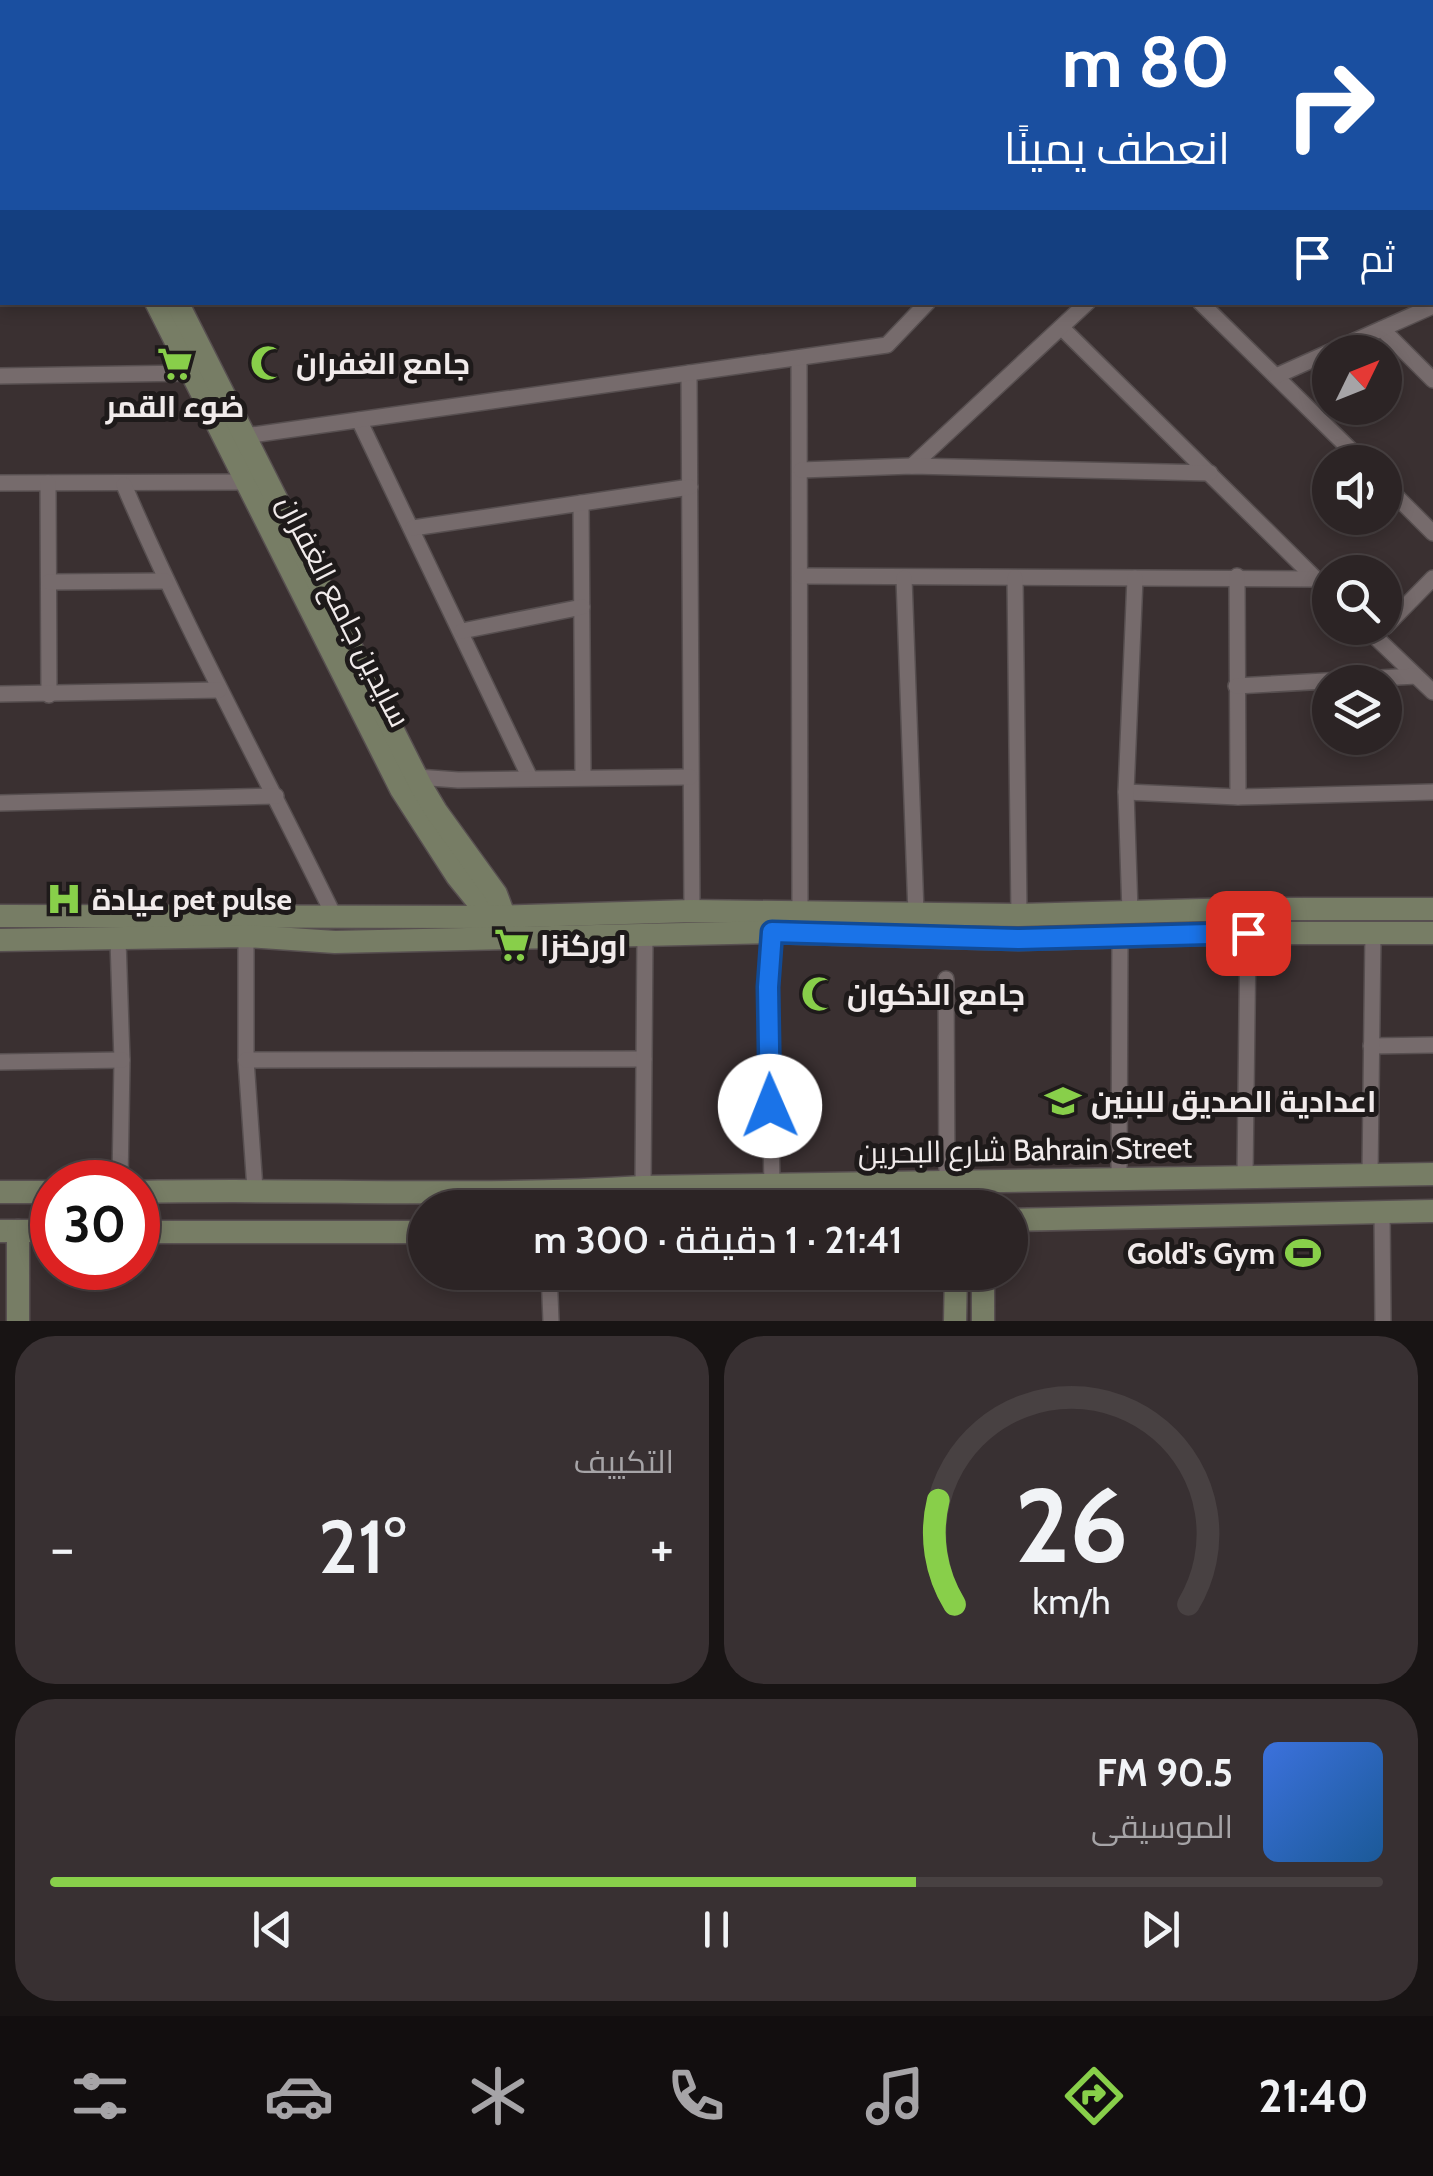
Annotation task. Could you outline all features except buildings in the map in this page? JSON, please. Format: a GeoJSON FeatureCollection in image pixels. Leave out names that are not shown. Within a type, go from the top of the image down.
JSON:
{"type":"FeatureCollection","features":[{"type":"Feature","properties":{"kind":"street","name":"سايدين جامع الغفران"},"geometry":{"type":"LineString","coordinates":[[157,305],[401,790],[457,876],[499,928]]}},
{"type":"Feature","properties":{"kind":"street","name":"سايدين جامع الغفران"},"geometry":{"type":"LineString","coordinates":[[179,305],[417,777],[436,811],[496,894],[499,928]]}},
{"type":"Feature","properties":{"kind":"street"},"geometry":{"type":"LineString","coordinates":[[246,436],[887,346],[925,305]]}},
{"type":"Feature","properties":{"kind":"street"},"geometry":{"type":"LineString","coordinates":[[912,466],[1085,305]]}},
{"type":"Feature","properties":{"kind":"street"},"geometry":{"type":"LineString","coordinates":[[1203,305],[1345,445]]}},
{"type":"Feature","properties":{"kind":"street"},"geometry":{"type":"LineString","coordinates":[[1276,376],[1433,306]]}},
{"type":"Feature","properties":{"kind":"street"},"geometry":{"type":"LineString","coordinates":[[1062,328],[1312,575]]}},
{"type":"Feature","properties":{"kind":"street"},"geometry":{"type":"LineString","coordinates":[[1382,330],[1433,380]]}},
{"type":"Feature","properties":{"kind":"street"},"geometry":{"type":"LineString","coordinates":[[799,358],[800,913]]}},
{"type":"Feature","properties":{"kind":"street"},"geometry":{"type":"LineString","coordinates":[[0,376],[190,373]]}},
{"type":"Feature","properties":{"kind":"street"},"geometry":{"type":"LineString","coordinates":[[690,373],[692,911]]}},
{"type":"Feature","properties":{"kind":"street"},"geometry":{"type":"LineString","coordinates":[[359,420],[530,778]]}},
{"type":"Feature","properties":{"kind":"street"},"geometry":{"type":"LineString","coordinates":[[801,470],[912,466],[1210,472]]}},
{"type":"Feature","properties":{"kind":"street"},"geometry":{"type":"LineString","coordinates":[[0,483],[245,482]]}},
{"type":"Feature","properties":{"kind":"street"},"geometry":{"type":"LineString","coordinates":[[48,483],[49,695]]}},
{"type":"Feature","properties":{"kind":"street"},"geometry":{"type":"LineString","coordinates":[[124,485],[165,581],[335,918]]}},
{"type":"Feature","properties":{"kind":"street"},"geometry":{"type":"LineString","coordinates":[[413,528],[690,487]]}},
{"type":"Feature","properties":{"kind":"street"},"geometry":{"type":"LineString","coordinates":[[1402,502],[1433,533]]}},
{"type":"Feature","properties":{"kind":"street"},"geometry":{"type":"LineString","coordinates":[[581,503],[583,778]]}},
{"type":"Feature","properties":{"kind":"street"},"geometry":{"type":"LineString","coordinates":[[801,576],[1312,578]]}},
{"type":"Feature","properties":{"kind":"street"},"geometry":{"type":"LineString","coordinates":[[1237,576],[1238,797]]}},
{"type":"Feature","properties":{"kind":"street"},"geometry":{"type":"LineString","coordinates":[[904,578],[916,913]]}},
{"type":"Feature","properties":{"kind":"street"},"geometry":{"type":"LineString","coordinates":[[1015,578],[1019,915]]}},
{"type":"Feature","properties":{"kind":"street"},"geometry":{"type":"LineString","coordinates":[[1130,912],[1126,792],[1135,578]]}},
{"type":"Feature","properties":{"kind":"street"},"geometry":{"type":"LineString","coordinates":[[1402,607],[1433,578]]}},
{"type":"Feature","properties":{"kind":"street"},"geometry":{"type":"LineString","coordinates":[[49,582],[165,581]]}},
{"type":"Feature","properties":{"kind":"street"},"geometry":{"type":"LineString","coordinates":[[462,632],[582,607]]}},
{"type":"Feature","properties":{"kind":"street"},"geometry":{"type":"LineString","coordinates":[[1390,645],[1433,692]]}},
{"type":"Feature","properties":{"kind":"street"},"geometry":{"type":"LineString","coordinates":[[1236,686],[1416,676]]}},
{"type":"Feature","properties":{"kind":"street"},"geometry":{"type":"LineString","coordinates":[[0,694],[220,690]]}},
{"type":"Feature","properties":{"kind":"street"},"geometry":{"type":"LineString","coordinates":[[417,777],[458,780],[690,777]]}},
{"type":"Feature","properties":{"kind":"street"},"geometry":{"type":"LineString","coordinates":[[1126,792],[1238,797],[1433,792]]}},
{"type":"Feature","properties":{"kind":"street"},"geometry":{"type":"LineString","coordinates":[[0,804],[276,796]]}},
{"type":"Feature","properties":{"kind":"street"},"geometry":{"type":"LineString","coordinates":[[0,916],[335,918],[645,935],[772,932],[916,913],[1433,909]]}},
{"type":"Feature","properties":{"kind":"street"},"geometry":{"type":"LineString","coordinates":[[0,940],[246,936],[335,942],[692,911],[800,913],[856,923],[1019,939],[1433,933]]}},
{"type":"Feature","properties":{"kind":"street"},"geometry":{"type":"LineString","coordinates":[[24,940],[26,916]]}},
{"type":"Feature","properties":{"kind":"street"},"geometry":{"type":"LineString","coordinates":[[772,932],[768,987],[772,1184]]}},
{"type":"Feature","properties":{"kind":"street"},"geometry":{"type":"LineString","coordinates":[[1246,1176],[1248,933]]}},
{"type":"Feature","properties":{"kind":"street"},"geometry":{"type":"LineString","coordinates":[[1370,1175],[1373,933]]}},
{"type":"Feature","properties":{"kind":"street"},"geometry":{"type":"LineString","coordinates":[[643,1187],[645,935]]}},
{"type":"Feature","properties":{"kind":"street"},"geometry":{"type":"LineString","coordinates":[[246,936],[246,1060],[255,1189]]}},
{"type":"Feature","properties":{"kind":"street"},"geometry":{"type":"LineString","coordinates":[[1119,1178],[1120,936]]}},
{"type":"Feature","properties":{"kind":"street"},"geometry":{"type":"LineString","coordinates":[[118,940],[120,1160]]}},
{"type":"Feature","properties":{"kind":"street"},"geometry":{"type":"LineString","coordinates":[[946,979],[947,1181]]}},
{"type":"Feature","properties":{"kind":"street"},"geometry":{"type":"LineString","coordinates":[[1371,1046],[1433,1045]]}},
{"type":"Feature","properties":{"kind":"street"},"geometry":{"type":"LineString","coordinates":[[246,1060],[644,1058]]}},
{"type":"Feature","properties":{"kind":"street"},"geometry":{"type":"LineString","coordinates":[[0,1062],[122,1060]]}},
{"type":"Feature","properties":{"kind":"street","name":"شارع البحرين Bahrain Street"},"geometry":{"type":"LineString","coordinates":[[598,1190],[1433,1174]]}},
{"type":"Feature","properties":{"kind":"street","name":"شارع البحرين Bahrain Street"},"geometry":{"type":"LineString","coordinates":[[160,1191],[255,1189],[408,1198]]}},
{"type":"Feature","properties":{"kind":"street"},"geometry":{"type":"LineString","coordinates":[[0,1192],[30,1192]]}},
{"type":"Feature","properties":{"kind":"street"},"geometry":{"type":"LineString","coordinates":[[1028,1220],[1433,1211]]}},
{"type":"Feature","properties":{"kind":"street"},"geometry":{"type":"LineString","coordinates":[[1382,1212],[1383,1321]]}},
{"type":"Feature","properties":{"kind":"street"},"geometry":{"type":"LineString","coordinates":[[9,1231],[18,1321]]}},
{"type":"Feature","properties":{"kind":"street"},"geometry":{"type":"LineString","coordinates":[[160,1232],[408,1232]]}},
{"type":"Feature","properties":{"kind":"street"},"geometry":{"type":"LineString","coordinates":[[550,1290],[550,1321]]}},
{"type":"Feature","properties":{"kind":"street"},"geometry":{"type":"LineString","coordinates":[[954,1321],[955,1290]]}},
{"type":"Feature","properties":{"kind":"street"},"geometry":{"type":"LineString","coordinates":[[983,1290],[983,1321]]}},
{"type":"Feature","properties":{"kind":"place","name":"جامع الغفران"},"geometry":{"type":"Point","coordinates":[268,363]}},
{"type":"Feature","properties":{"kind":"place","name":"ضوء القمر"},"geometry":{"type":"Point","coordinates":[175,364]}},
{"type":"Feature","properties":{"kind":"place","name":"عيادة pet pulse"},"geometry":{"type":"Point","coordinates":[64,899]}},
{"type":"Feature","properties":{"kind":"place","name":"اوركنزا"},"geometry":{"type":"Point","coordinates":[512,945]}},
{"type":"Feature","properties":{"kind":"place","name":"جامع الذكوان"},"geometry":{"type":"Point","coordinates":[819,994]}},
{"type":"Feature","properties":{"kind":"place","name":"اعدادية الصديق للبنين"},"geometry":{"type":"Point","coordinates":[1063,1101]}},
{"type":"Feature","properties":{"kind":"place","name":"Gold's Gym"},"geometry":{"type":"Point","coordinates":[1303,1253]}},
{"type":"Feature","properties":{"kind":"route"},"geometry":{"type":"LineString","coordinates":[[770,1106],[768,987],[772,932],[1019,939],[1248,933]]}}]}
